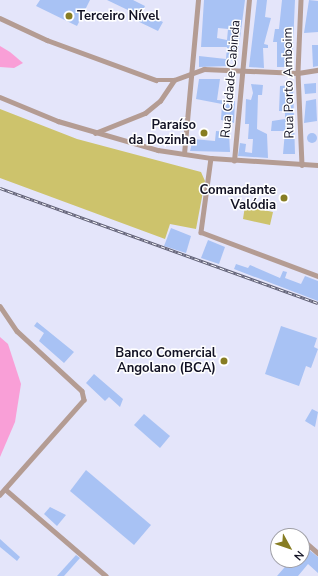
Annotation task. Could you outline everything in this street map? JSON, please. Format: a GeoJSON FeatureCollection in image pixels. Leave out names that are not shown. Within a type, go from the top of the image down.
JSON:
{"type":"FeatureCollection","features":[{"type":"Feature","properties":{"kind":"street"},"geometry":{"type":"LineString","coordinates":[[184,154],[198,0]]}},
{"type":"Feature","properties":{"kind":"street","name":"Rua Cidade Cabinda"},"geometry":{"type":"LineString","coordinates":[[234,161],[249,0]]}},
{"type":"Feature","properties":{"kind":"street","name":"Rua Porto Amboim"},"geometry":{"type":"LineString","coordinates":[[301,0],[298,73],[302,165]]}},
{"type":"Feature","properties":{"kind":"street"},"geometry":{"type":"LineString","coordinates":[[0,18],[104,63],[156,80],[174,80]]}},
{"type":"Feature","properties":{"kind":"street"},"geometry":{"type":"LineString","coordinates":[[94,133],[145,113],[162,98],[174,80],[192,70],[298,73],[318,70]]}},
{"type":"Feature","properties":{"kind":"street"},"geometry":{"type":"LineString","coordinates":[[0,97],[94,133],[184,154],[234,161],[318,165]]}},
{"type":"Feature","properties":{"kind":"street"},"geometry":{"type":"LineString","coordinates":[[211,158],[201,232],[318,276]]}},
{"type":"Feature","properties":{"kind":"street"},"geometry":{"type":"LineString","coordinates":[[0,306],[17,331],[82,391],[84,400],[0,496]]}},
{"type":"Feature","properties":{"kind":"street"},"geometry":{"type":"LineString","coordinates":[[5,489],[106,576]]}},
{"type":"Feature","properties":{"kind":"street"},"geometry":{"type":"LineString","coordinates":[[310,546],[318,553]]}},
{"type":"Feature","properties":{"kind":"shaded area"},"geometry":{"type":"Polygon","coordinates":[[[0,46],[23,63],[14,68],[0,67],[0,46]]]}},
{"type":"Feature","properties":{"kind":"shaded area"},"geometry":{"type":"Polygon","coordinates":[[[0,109],[77,139],[201,172],[205,181],[196,229],[170,224],[165,239],[0,178],[0,109]]]}},
{"type":"Feature","properties":{"kind":"shaded area"},"geometry":{"type":"Polygon","coordinates":[[[245,206],[273,212],[270,225],[243,219],[245,206]]]}},
{"type":"Feature","properties":{"kind":"shaded area"},"geometry":{"type":"Polygon","coordinates":[[[0,337],[8,344],[21,384],[15,422],[0,457],[0,337]]]}},
{"type":"Feature","properties":{"kind":"building","name":"Terceiro Nível"},"geometry":{"type":"Polygon","coordinates":[[[40,0],[90,0],[77,26],[36,6],[40,0]]]}},
{"type":"Feature","properties":{"kind":"building","name":"Terceiro Nível"},"geometry":{"type":"Polygon","coordinates":[[[107,0],[133,0],[145,6],[142,12],[163,22],[158,31],[129,17],[132,12],[107,0]]]}},
{"type":"Feature","properties":{"kind":"building"},"geometry":{"type":"Polygon","coordinates":[[[204,0],[245,0],[237,61],[228,60],[228,66],[199,67],[199,56],[226,59],[227,47],[201,47],[204,0]],[[218,28],[217,38],[227,40],[228,29],[218,28]]]}},
{"type":"Feature","properties":{"kind":"building"},"geometry":{"type":"Polygon","coordinates":[[[257,0],[267,0],[265,17],[271,18],[264,44],[268,45],[268,48],[263,48],[264,68],[249,67],[257,0]]]}},
{"type":"Feature","properties":{"kind":"building"},"geometry":{"type":"Polygon","coordinates":[[[282,0],[295,0],[292,67],[277,67],[277,42],[273,42],[275,29],[279,29],[282,0]]]}},
{"type":"Feature","properties":{"kind":"building"},"geometry":{"type":"Polygon","coordinates":[[[309,0],[318,1],[318,32],[304,33],[309,0]]]}},
{"type":"Feature","properties":{"kind":"building"},"geometry":{"type":"Polygon","coordinates":[[[312,45],[318,45],[318,66],[313,67],[312,45]]]}},
{"type":"Feature","properties":{"kind":"building"},"geometry":{"type":"Polygon","coordinates":[[[199,79],[220,79],[217,100],[235,101],[234,123],[221,120],[222,104],[196,99],[199,79]]]}},
{"type":"Feature","properties":{"kind":"building"},"geometry":{"type":"Polygon","coordinates":[[[316,83],[316,93],[305,94],[304,84],[316,83]]]}},
{"type":"Feature","properties":{"kind":"building"},"geometry":{"type":"Polygon","coordinates":[[[251,84],[263,85],[262,95],[258,95],[257,129],[267,134],[268,158],[238,156],[240,143],[246,144],[245,152],[252,153],[253,139],[248,139],[249,124],[245,124],[246,99],[251,100],[253,93],[251,84]]]}},
{"type":"Feature","properties":{"kind":"building"},"geometry":{"type":"Polygon","coordinates":[[[293,85],[295,154],[283,154],[285,131],[271,131],[272,121],[285,119],[285,111],[279,111],[280,86],[293,85]]]}},
{"type":"Feature","properties":{"kind":"building"},"geometry":{"type":"Polygon","coordinates":[[[316,99],[317,121],[304,123],[306,101],[316,99]]]}},
{"type":"Feature","properties":{"kind":"building"},"geometry":{"type":"Polygon","coordinates":[[[216,131],[229,132],[230,152],[190,151],[193,139],[215,141],[216,131]]]}},
{"type":"Feature","properties":{"kind":"building"},"geometry":{"type":"Polygon","coordinates":[[[310,133],[314,133],[317,138],[314,143],[310,143],[307,140],[307,136],[310,133]]]}},
{"type":"Feature","properties":{"kind":"building"},"geometry":{"type":"Polygon","coordinates":[[[171,228],[191,236],[186,253],[164,246],[171,228]]]}},
{"type":"Feature","properties":{"kind":"building"},"geometry":{"type":"Polygon","coordinates":[[[208,240],[225,247],[219,264],[201,258],[208,240]]]}},
{"type":"Feature","properties":{"kind":"building"},"geometry":{"type":"Polygon","coordinates":[[[236,264],[248,268],[250,265],[280,278],[283,271],[287,272],[285,278],[301,284],[305,276],[318,281],[318,301],[234,269],[236,264]]]}},
{"type":"Feature","properties":{"kind":"building"},"geometry":{"type":"Polygon","coordinates":[[[37,322],[74,352],[64,363],[39,341],[44,333],[34,326],[37,322]]]}},
{"type":"Feature","properties":{"kind":"building"},"geometry":{"type":"Polygon","coordinates":[[[281,326],[317,338],[314,347],[318,349],[311,368],[306,366],[299,386],[265,374],[281,326]]]}},
{"type":"Feature","properties":{"kind":"building"},"geometry":{"type":"Polygon","coordinates":[[[94,374],[123,399],[120,407],[109,397],[105,401],[86,383],[94,374]]]}},
{"type":"Feature","properties":{"kind":"building"},"geometry":{"type":"Polygon","coordinates":[[[312,409],[318,412],[315,427],[305,421],[312,409]]]}},
{"type":"Feature","properties":{"kind":"building"},"geometry":{"type":"Polygon","coordinates":[[[144,414],[170,436],[160,448],[134,425],[144,414]]]}},
{"type":"Feature","properties":{"kind":"building"},"geometry":{"type":"Polygon","coordinates":[[[86,470],[151,525],[134,545],[70,491],[86,470]]]}},
{"type":"Feature","properties":{"kind":"building"},"geometry":{"type":"Polygon","coordinates":[[[50,507],[66,515],[57,526],[44,514],[50,507]]]}},
{"type":"Feature","properties":{"kind":"building"},"geometry":{"type":"Polygon","coordinates":[[[0,539],[20,557],[17,561],[0,547],[0,539]]]}},
{"type":"Feature","properties":{"kind":"building"},"geometry":{"type":"Polygon","coordinates":[[[310,551],[318,557],[318,573],[310,566],[310,551]]]}},
{"type":"Feature","properties":{"kind":"building"},"geometry":{"type":"Polygon","coordinates":[[[76,555],[80,558],[64,576],[57,576],[76,555]]]}},
{"type":"Feature","properties":{"kind":"building"},"geometry":{"type":"Polygon","coordinates":[[[284,568],[305,568],[298,576],[277,576],[284,568]]]}},
{"type":"Feature","properties":{"kind":"railway"},"geometry":{"type":"LineString","coordinates":[[0,188],[318,303]]}},
{"type":"Feature","properties":{"kind":"place","name":"Terceiro Nível"},"geometry":{"type":"Point","coordinates":[69,16]}},
{"type":"Feature","properties":{"kind":"place","name":"Paraíso da Dozinha"},"geometry":{"type":"Point","coordinates":[204,133]}},
{"type":"Feature","properties":{"kind":"place","name":"Comandante Valódia"},"geometry":{"type":"Point","coordinates":[284,198]}},
{"type":"Feature","properties":{"kind":"place","name":"Banco Comercial Angolano (BCA)"},"geometry":{"type":"Point","coordinates":[224,361]}}]}
